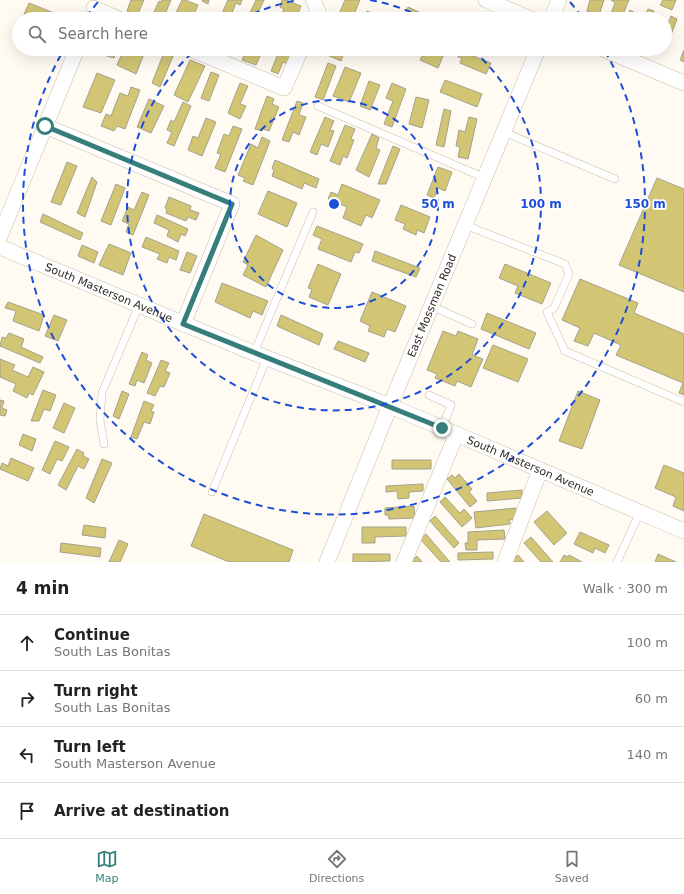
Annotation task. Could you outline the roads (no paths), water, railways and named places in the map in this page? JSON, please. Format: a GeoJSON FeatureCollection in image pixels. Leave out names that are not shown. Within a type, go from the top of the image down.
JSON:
{"type":"FeatureCollection","features":[{"type":"Feature","properties":{"kind":"street"},"geometry":{"type":"LineString","coordinates":[[314,0],[318,12]]}},
{"type":"Feature","properties":{"kind":"street"},"geometry":{"type":"LineString","coordinates":[[486,0],[514,12]]}},
{"type":"Feature","properties":{"kind":"street"},"geometry":{"type":"LineString","coordinates":[[554,12],[559,0]]}},
{"type":"Feature","properties":{"kind":"street"},"geometry":{"type":"LineString","coordinates":[[0,236],[74,56]]}},
{"type":"Feature","properties":{"kind":"street"},"geometry":{"type":"LineString","coordinates":[[207,56],[284,88],[298,56]]}},
{"type":"Feature","properties":{"kind":"street","name":"East Mossman Road"},"geometry":{"type":"LineString","coordinates":[[327,562],[431,306],[535,56]]}},
{"type":"Feature","properties":{"kind":"street"},"geometry":{"type":"LineString","coordinates":[[620,56],[684,83]]}},
{"type":"Feature","properties":{"kind":"street"},"geometry":{"type":"LineString","coordinates":[[45,126],[232,204],[183,324]]}},
{"type":"Feature","properties":{"kind":"street","name":"South Masterson Avenue"},"geometry":{"type":"LineString","coordinates":[[0,247],[260,356],[390,406],[684,531]]}},
{"type":"Feature","properties":{"kind":"street"},"geometry":{"type":"LineString","coordinates":[[404,562],[456,435]]}},
{"type":"Feature","properties":{"kind":"street"},"geometry":{"type":"LineString","coordinates":[[505,562],[540,470]]}},
{"type":"Feature","properties":{"kind":"lane"},"geometry":{"type":"LineString","coordinates":[[318,106],[485,178]]}},
{"type":"Feature","properties":{"kind":"lane"},"geometry":{"type":"LineString","coordinates":[[504,132],[615,179]]}},
{"type":"Feature","properties":{"kind":"lane"},"geometry":{"type":"LineString","coordinates":[[212,492],[313,212]]}},
{"type":"Feature","properties":{"kind":"lane"},"geometry":{"type":"LineString","coordinates":[[465,225],[565,264],[569,274],[554,308],[547,312],[565,351],[684,402]]}},
{"type":"Feature","properties":{"kind":"lane"},"geometry":{"type":"LineString","coordinates":[[104,444],[100,420],[102,393],[139,305]]}},
{"type":"Feature","properties":{"kind":"lane"},"geometry":{"type":"LineString","coordinates":[[431,306],[472,324]]}},
{"type":"Feature","properties":{"kind":"lane"},"geometry":{"type":"LineString","coordinates":[[429,395],[451,405],[442,428]]}},
{"type":"Feature","properties":{"kind":"lane"},"geometry":{"type":"LineString","coordinates":[[617,562],[640,512]]}}]}
